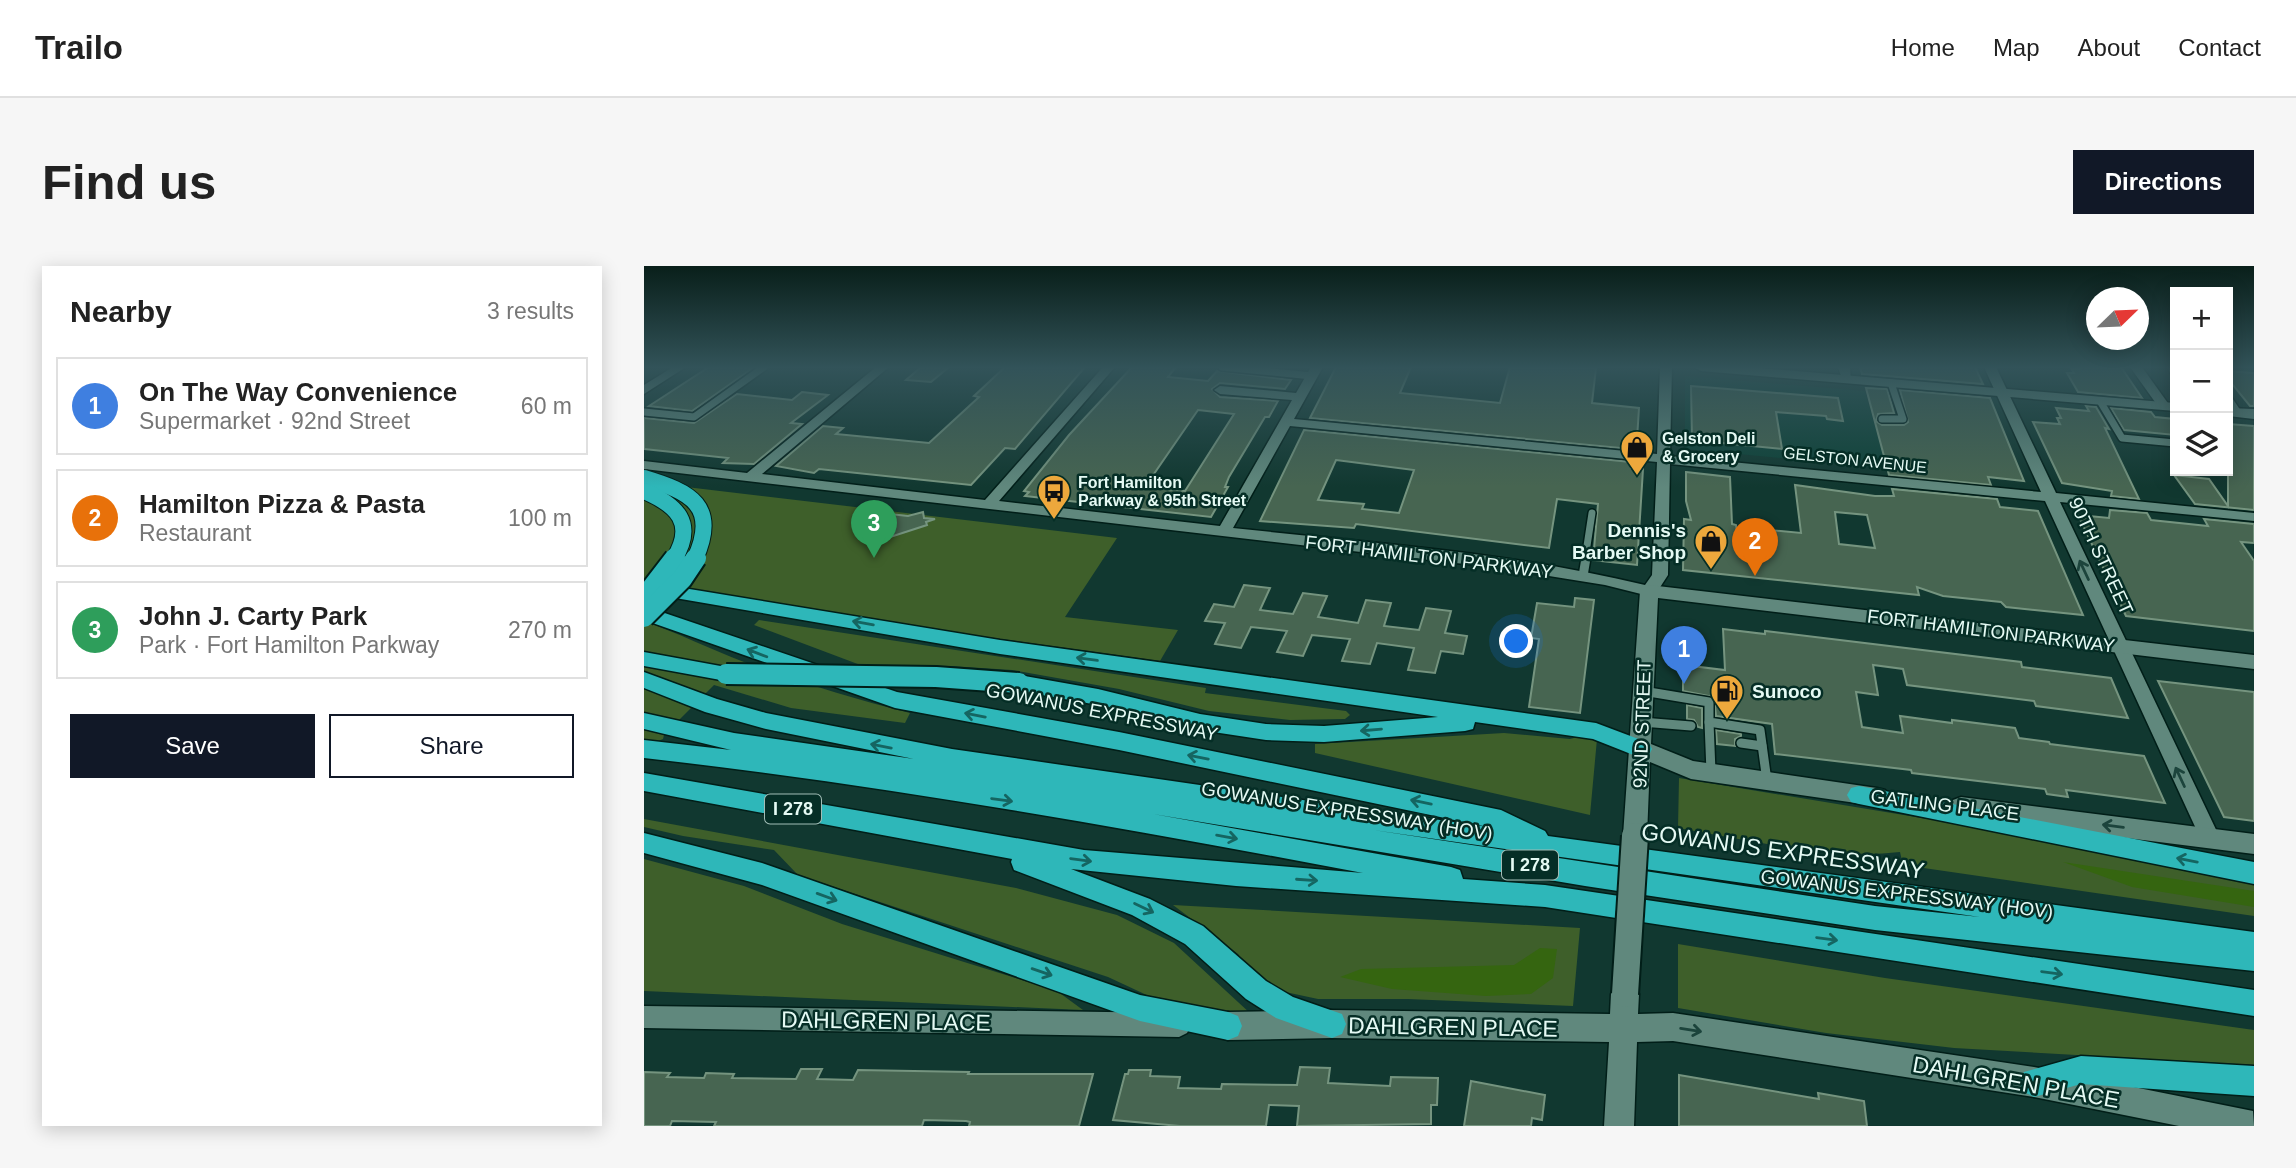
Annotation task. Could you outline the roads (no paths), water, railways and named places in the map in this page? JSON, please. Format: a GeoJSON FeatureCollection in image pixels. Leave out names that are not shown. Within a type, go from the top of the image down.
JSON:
{"type":"FeatureCollection","features":[{"type":"Feature","properties":{"kind":"highway"},"geometry":{"type":"LineString","coordinates":[[644,480],[680,497],[691,508],[697,530],[695,547],[685,566],[644,613]]}},
{"type":"Feature","properties":{"kind":"highway"},"geometry":{"type":"LineString","coordinates":[[644,491],[672,505],[679,512],[684,527],[676,560],[644,598]]}},
{"type":"Feature","properties":{"kind":"highway"},"geometry":{"type":"LineString","coordinates":[[644,498],[670,516],[675,530],[671,552],[660,572],[644,588]]}},
{"type":"Feature","properties":{"kind":"highway"},"geometry":{"type":"LineString","coordinates":[[644,588],[1000,647],[1596,730],[1641,749]]}},
{"type":"Feature","properties":{"kind":"highway","name":"GOWANUS EXPRESSWAY"},"geometry":{"type":"LineString","coordinates":[[644,613],[895,700],[1119,741],[1501,820],[1555,847]]}},
{"type":"Feature","properties":{"kind":"highway"},"geometry":{"type":"LineString","coordinates":[[644,659],[726,674],[936,677],[1019,682],[1098,697],[1200,722],[1266,732],[1324,734],[1512,720]]}},
{"type":"Feature","properties":{"kind":"highway","name":"GOWANUS EXPRESSWAY"},"geometry":{"type":"LineString","coordinates":[[644,680],[712,706],[766,721],[898,749],[1555,847],[2254,944]]}},
{"type":"Feature","properties":{"kind":"highway","name":"GOWANUS EXPRESSWAY (HOV)"},"geometry":{"type":"LineString","coordinates":[[644,721],[734,742],[1072,791],[1585,875],[1875,918],[2254,959]]}},
{"type":"Feature","properties":{"kind":"highway","name":"I 278"},"geometry":{"type":"LineString","coordinates":[[652,750],[743,760],[1110,816],[1570,900],[2254,1003]]}},
{"type":"Feature","properties":{"kind":"highway","name":"I 278"},"geometry":{"type":"LineString","coordinates":[[644,782],[1084,861],[1236,876],[1519,894],[1570,900]]}},
{"type":"Feature","properties":{"kind":"highway"},"geometry":{"type":"LineString","coordinates":[[1860,795],[2254,873]]}},
{"type":"Feature","properties":{"kind":"highway"},"geometry":{"type":"LineString","coordinates":[[941,836],[1052,871],[1141,906],[1194,935],[1256,990],[1286,1008],[1332,1024]]}},
{"type":"Feature","properties":{"kind":"highway"},"geometry":{"type":"LineString","coordinates":[[644,843],[762,874],[1140,1008],[1228,1026]]}},
{"type":"Feature","properties":{"kind":"highway"},"geometry":{"type":"LineString","coordinates":[[2034,1082],[2081,1070],[2254,1081]]}},
{"type":"Feature","properties":{"kind":"main road","name":"FORT HAMILTON PARKWAY"},"geometry":{"type":"LineString","coordinates":[[1649,591],[2254,662]]}},
{"type":"Feature","properties":{"kind":"main road","name":"92ND STREET"},"geometry":{"type":"LineString","coordinates":[[1619,1126],[1649,591]]}},
{"type":"Feature","properties":{"kind":"main road","name":"GATLING PLACE"},"geometry":{"type":"LineString","coordinates":[[1641,749],[1691,769],[1767,781],[2254,844]]}},
{"type":"Feature","properties":{"kind":"main road","name":"DAHLGREN PLACE"},"geometry":{"type":"LineString","coordinates":[[1228,1026],[1332,1024],[1673,1027],[2034,1082],[2253,1126]]}},
{"type":"Feature","properties":{"kind":"street"},"geometry":{"type":"LineString","coordinates":[[749,478],[835,407]]}},
{"type":"Feature","properties":{"kind":"street"},"geometry":{"type":"LineString","coordinates":[[988,505],[1074,407]]}},
{"type":"Feature","properties":{"kind":"street"},"geometry":{"type":"LineString","coordinates":[[1223,533],[1294,407]]}},
{"type":"Feature","properties":{"kind":"street","name":"92ND STREET"},"geometry":{"type":"LineString","coordinates":[[1649,591],[1660,575],[1666,407]]}},
{"type":"Feature","properties":{"kind":"street","name":"90TH STREET"},"geometry":{"type":"LineString","coordinates":[[2010,407],[2210,838]]}},
{"type":"Feature","properties":{"kind":"street","name":"GELSTON AVENUE"},"geometry":{"type":"LineString","coordinates":[[1286,422],[2254,517]]}},
{"type":"Feature","properties":{"kind":"street","name":"FORT HAMILTON PARKWAY"},"geometry":{"type":"LineString","coordinates":[[644,465],[1499,563],[1583,576],[1649,591]]}},
{"type":"Feature","properties":{"kind":"street","name":"DAHLGREN PLACE"},"geometry":{"type":"LineString","coordinates":[[644,1017],[1228,1026]]}},
{"type":"Feature","properties":{"kind":"lane"},"geometry":{"type":"LineString","coordinates":[[644,412],[694,417],[708,407]]}},
{"type":"Feature","properties":{"kind":"lane"},"geometry":{"type":"LineString","coordinates":[[1882,419],[1903,419],[1899,407]]}},
{"type":"Feature","properties":{"kind":"lane"},"geometry":{"type":"LineString","coordinates":[[2104,407],[2122,438],[2170,443]]}},
{"type":"Feature","properties":{"kind":"lane"},"geometry":{"type":"LineString","coordinates":[[1583,576],[1592,513]]}},
{"type":"Feature","properties":{"kind":"lane"},"geometry":{"type":"LineString","coordinates":[[1643,691],[1690,703],[1709,702],[1711,772]]}},
{"type":"Feature","properties":{"kind":"lane"},"geometry":{"type":"LineString","coordinates":[[1642,722],[1710,732],[1760,730],[1767,781]]}},
{"type":"Feature","properties":{"kind":"lane"},"geometry":{"type":"LineString","coordinates":[[1741,743],[1762,746]]}},
{"type":"Feature","properties":{"kind":"place","name":"Gelston Deli & Grocery"},"geometry":{"type":"Point","coordinates":[1637,477]}},
{"type":"Feature","properties":{"kind":"place","name":"Fort Hamilton Parkway & 95th Street"},"geometry":{"type":"Point","coordinates":[1054,521]}},
{"type":"Feature","properties":{"kind":"place","name":"John J. Carty Park"},"geometry":{"type":"Point","coordinates":[874,558]}},
{"type":"Feature","properties":{"kind":"place","name":"Dennis's Barber Shop"},"geometry":{"type":"Point","coordinates":[1711,571]}},
{"type":"Feature","properties":{"kind":"place","name":"Hamilton Pizza & Pasta"},"geometry":{"type":"Point","coordinates":[1755,576]}},
{"type":"Feature","properties":{"kind":"place","name":"On The Way Convenience"},"geometry":{"type":"Point","coordinates":[1684,684]}},
{"type":"Feature","properties":{"kind":"place","name":"Sunoco"},"geometry":{"type":"Point","coordinates":[1727,721]}}]}
